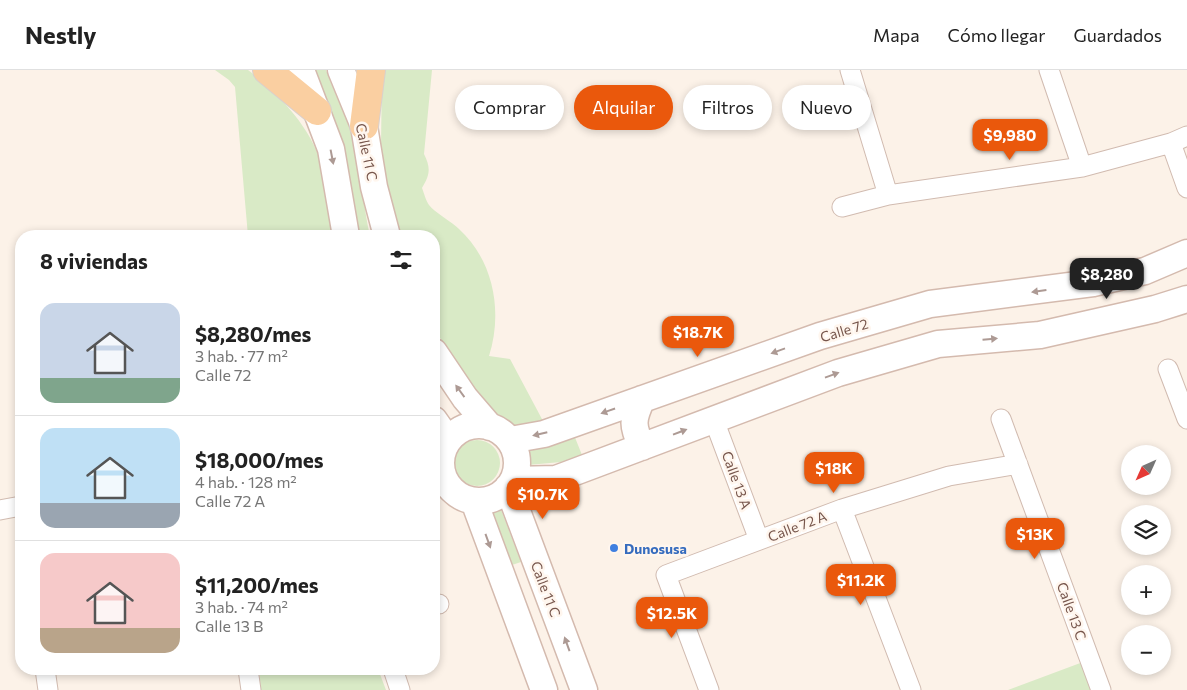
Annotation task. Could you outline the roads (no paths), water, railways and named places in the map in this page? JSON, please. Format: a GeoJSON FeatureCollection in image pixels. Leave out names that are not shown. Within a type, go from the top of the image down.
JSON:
{"type":"FeatureCollection","features":[{"type":"Feature","properties":{"kind":"main road"},"geometry":{"type":"LineString","coordinates":[[268,70],[317,111]]}},
{"type":"Feature","properties":{"kind":"main road"},"geometry":{"type":"LineString","coordinates":[[301,70],[331,149],[345,230]]}},
{"type":"Feature","properties":{"kind":"main road","name":"Calle 11 C"},"geometry":{"type":"LineString","coordinates":[[341,70],[364,126],[370,152],[374,187],[385,230]]}},
{"type":"Feature","properties":{"kind":"main road"},"geometry":{"type":"LineString","coordinates":[[364,126],[371,70]]}},
{"type":"Feature","properties":{"kind":"main road","name":"Calle 72"},"geometry":{"type":"LineString","coordinates":[[500,433],[544,434],[820,336],[930,304],[1093,283],[1145,271],[1187,253]]}},
{"type":"Feature","properties":{"kind":"main road"},"geometry":{"type":"LineString","coordinates":[[1122,276],[1132,314]]}},
{"type":"Feature","properties":{"kind":"main road"},"geometry":{"type":"LineString","coordinates":[[440,478],[451,490],[465,499],[474,501],[493,499],[511,484],[556,479],[838,373],[938,344],[1040,335],[1187,299]]}},
{"type":"Feature","properties":{"kind":"main road"},"geometry":{"type":"LineString","coordinates":[[440,361],[465,398],[500,433],[516,456],[517,464],[511,484]]}},
{"type":"Feature","properties":{"kind":"main road"},"geometry":{"type":"LineString","coordinates":[[642,399],[635,414],[633,426],[642,447]]}},
{"type":"Feature","properties":{"kind":"main road"},"geometry":{"type":"LineString","coordinates":[[440,463],[441,430],[472,425],[500,433]]}},
{"type":"Feature","properties":{"kind":"main road","name":"Calle 11 C"},"geometry":{"type":"LineString","coordinates":[[511,484],[544,582],[584,690]]}},
{"type":"Feature","properties":{"kind":"main road"},"geometry":{"type":"LineString","coordinates":[[474,501],[544,690]]}},
{"type":"Feature","properties":{"kind":"main road"},"geometry":{"type":"LineString","coordinates":[[508,595],[544,582]]}},
{"type":"Feature","properties":{"kind":"street"},"geometry":{"type":"LineString","coordinates":[[850,70],[888,195]]}},
{"type":"Feature","properties":{"kind":"street"},"geometry":{"type":"LineString","coordinates":[[1049,70],[1082,167]]}},
{"type":"Feature","properties":{"kind":"street"},"geometry":{"type":"LineString","coordinates":[[842,207],[888,195],[1082,167],[1179,140],[1187,188]]}},
{"type":"Feature","properties":{"kind":"street"},"geometry":{"type":"LineString","coordinates":[[1168,369],[1187,419]]}},
{"type":"Feature","properties":{"kind":"street","name":"Calle 13 C"},"geometry":{"type":"LineString","coordinates":[[1001,419],[1102,690]]}},
{"type":"Feature","properties":{"kind":"street","name":"Calle 13 A"},"geometry":{"type":"LineString","coordinates":[[714,420],[759,540]]}},
{"type":"Feature","properties":{"kind":"street","name":"Calle 72 A"},"geometry":{"type":"LineString","coordinates":[[709,690],[666,575],[842,509],[949,476],[1018,464]]}},
{"type":"Feature","properties":{"kind":"street"},"geometry":{"type":"LineString","coordinates":[[0,510],[15,507]]}},
{"type":"Feature","properties":{"kind":"street"},"geometry":{"type":"LineString","coordinates":[[842,509],[911,690]]}},
{"type":"Feature","properties":{"kind":"street"},"geometry":{"type":"LineString","coordinates":[[46,675],[48,690]]}},
{"type":"Feature","properties":{"kind":"street"},"geometry":{"type":"LineString","coordinates":[[249,675],[251,690]]}},
{"type":"Feature","properties":{"kind":"street"},"geometry":{"type":"LineString","coordinates":[[395,675],[400,690]]}},
{"type":"Feature","properties":{"kind":"place","name":"Dunosusa"},"geometry":{"type":"Point","coordinates":[614,548]}}]}
